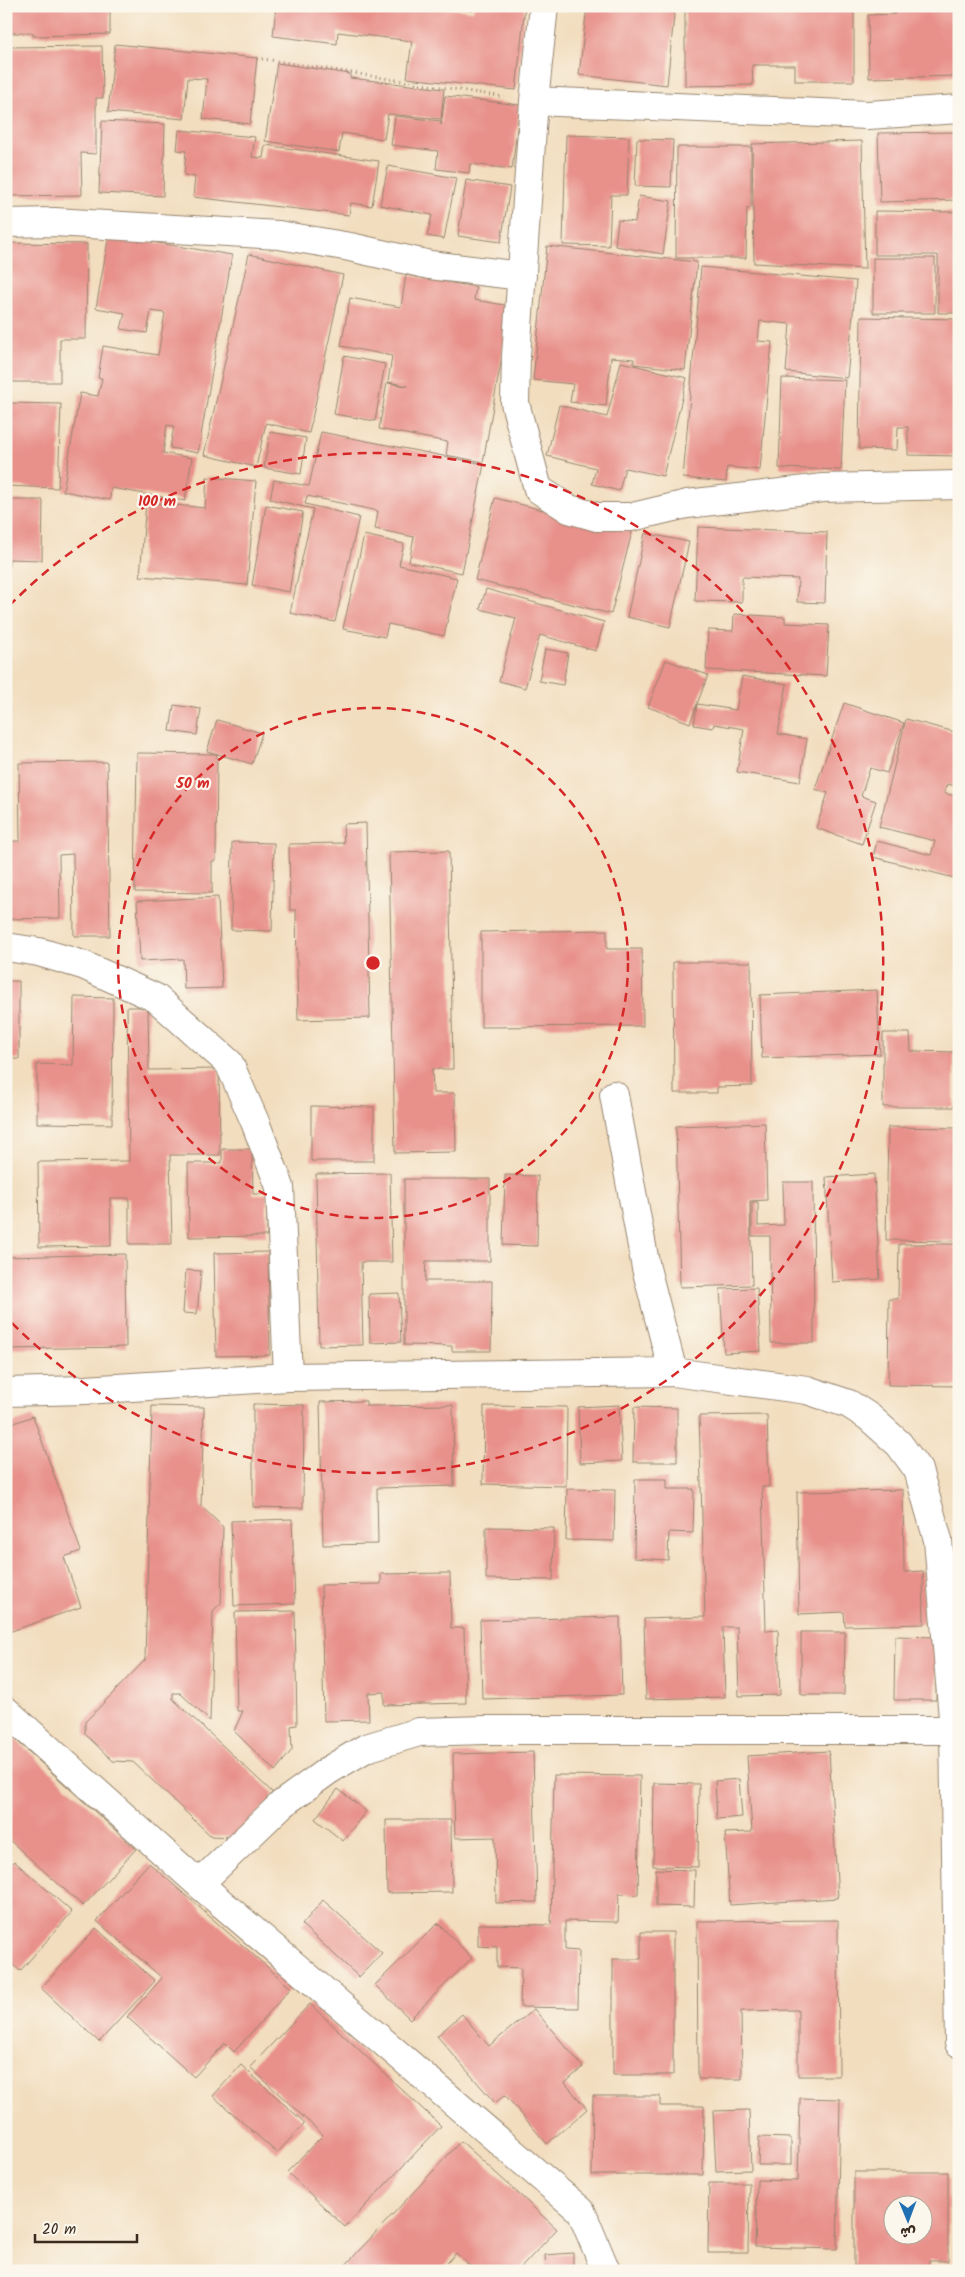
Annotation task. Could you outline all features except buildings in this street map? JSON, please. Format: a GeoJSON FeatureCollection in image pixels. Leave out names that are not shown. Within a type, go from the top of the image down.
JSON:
{"type":"FeatureCollection","features":[{"type":"Feature","properties":{"kind":"street"},"geometry":{"type":"LineString","coordinates":[[544,6],[534,102],[516,356],[516,403],[538,489],[569,509],[597,517],[632,517],[687,504],[823,488],[959,485]]}},
{"type":"Feature","properties":{"kind":"street"},"geometry":{"type":"LineString","coordinates":[[534,102],[868,115],[959,109]]}},
{"type":"Feature","properties":{"kind":"street"},"geometry":{"type":"LineString","coordinates":[[6,223],[54,222],[279,235],[350,247],[430,265],[522,276]]}},
{"type":"Feature","properties":{"kind":"street"},"geometry":{"type":"LineString","coordinates":[[6,947],[39,952],[83,964],[156,998],[229,1063],[256,1122],[280,1187],[288,1377]]}},
{"type":"Feature","properties":{"kind":"street"},"geometry":{"type":"LineString","coordinates":[[614,1095],[646,1268],[673,1372]]}},
{"type":"Feature","properties":{"kind":"street"},"geometry":{"type":"LineString","coordinates":[[6,1392],[84,1390],[288,1377],[673,1372],[807,1390],[849,1404],[869,1418],[899,1444],[918,1470],[938,1540],[954,1730],[959,2043]]}},
{"type":"Feature","properties":{"kind":"street"},"geometry":{"type":"LineString","coordinates":[[6,1711],[198,1884],[581,2212],[606,2271]]}},
{"type":"Feature","properties":{"kind":"street"},"geometry":{"type":"LineString","coordinates":[[198,1884],[282,1804],[329,1770],[366,1748],[419,1732],[485,1730],[954,1730]]}},
{"type":"Feature","properties":{"kind":"path"},"geometry":{"type":"LineString","coordinates":[[257,58],[534,102]]}}]}
